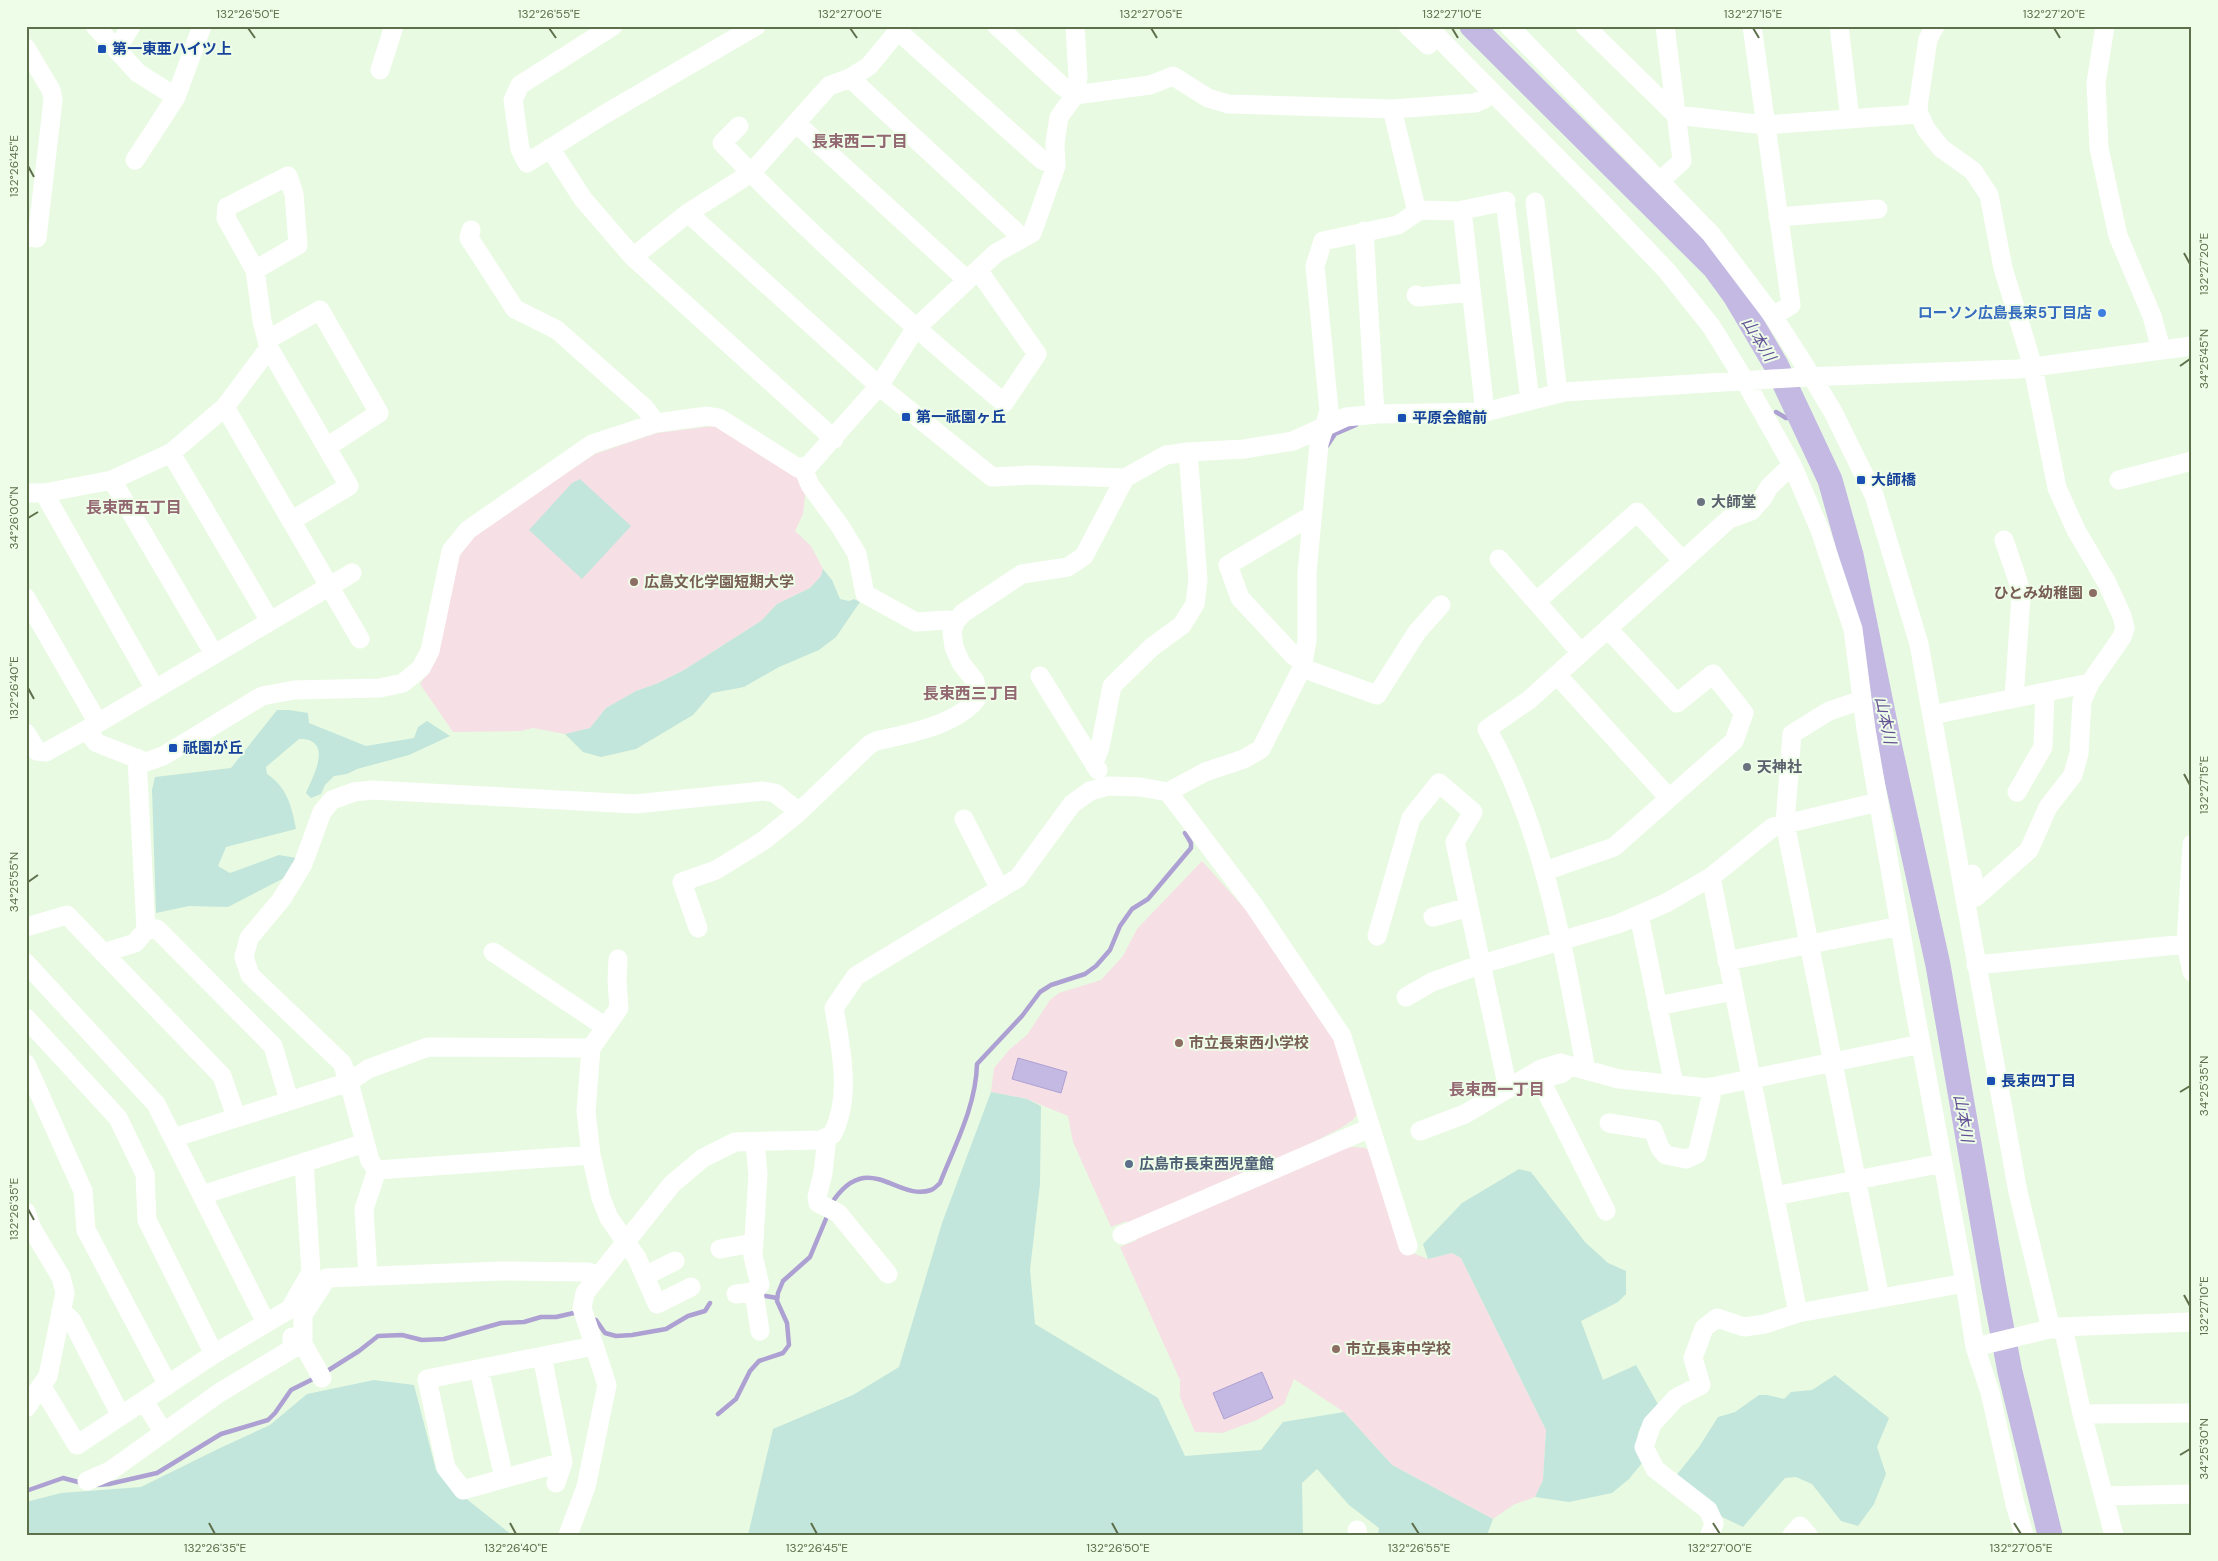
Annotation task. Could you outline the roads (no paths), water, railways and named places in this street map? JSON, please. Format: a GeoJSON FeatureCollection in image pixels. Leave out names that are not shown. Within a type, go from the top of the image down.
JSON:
{"type":"FeatureCollection","features":[{"type":"Feature","properties":{"kind":"street"},"geometry":{"type":"LineString","coordinates":[[95,26],[138,73],[176,98]]}},
{"type":"Feature","properties":{"kind":"street"},"geometry":{"type":"LineString","coordinates":[[116,50],[131,26]]}},
{"type":"Feature","properties":{"kind":"street"},"geometry":{"type":"LineString","coordinates":[[134,160],[176,98],[202,26]]}},
{"type":"Feature","properties":{"kind":"street"},"geometry":{"type":"LineString","coordinates":[[380,70],[394,26]]}},
{"type":"Feature","properties":{"kind":"street"},"geometry":{"type":"LineString","coordinates":[[613,26],[520,85],[513,100],[520,149],[527,163],[605,114],[756,26]]}},
{"type":"Feature","properties":{"kind":"street"},"geometry":{"type":"LineString","coordinates":[[997,26],[1062,86],[1075,95],[1150,86],[1172,76],[1208,98],[1228,104],[1392,109],[1475,103],[1484,98]]}},
{"type":"Feature","properties":{"kind":"street"},"geometry":{"type":"LineString","coordinates":[[26,598],[92,727],[97,743],[146,762],[163,756],[262,696],[294,690],[380,688],[402,683],[421,668],[430,651],[451,551],[468,530],[592,444],[656,423],[707,416],[719,418],[798,468],[803,468],[814,460],[834,439],[879,386],[915,329],[996,254],[1032,233],[1056,166],[1055,143],[1059,117],[1075,95],[1078,77],[1075,26]]}},
{"type":"Feature","properties":{"kind":"street"},"geometry":{"type":"LineString","coordinates":[[1408,26],[1429,35],[1601,202],[1667,271],[1751,380],[1792,465],[1820,530],[1854,629],[1862,700],[1878,802],[1943,1163],[1978,1346],[2024,1535]]}},
{"type":"Feature","properties":{"kind":"street"},"geometry":{"type":"LineString","coordinates":[[1510,26],[1711,234],[1773,316],[1809,377],[1833,412],[1874,494],[1919,644],[2018,1192],[2051,1328],[2065,1336],[2082,1414],[2114,1535]]}},
{"type":"Feature","properties":{"kind":"street"},"geometry":{"type":"LineString","coordinates":[[1585,26],[1676,115],[1765,125],[1919,114]]}},
{"type":"Feature","properties":{"kind":"street"},"geometry":{"type":"LineString","coordinates":[[1660,181],[1682,161],[1665,26]]}},
{"type":"Feature","properties":{"kind":"street"},"geometry":{"type":"LineString","coordinates":[[1752,26],[1790,305],[1773,316]]}},
{"type":"Feature","properties":{"kind":"street"},"geometry":{"type":"LineString","coordinates":[[1839,26],[1850,119]]}},
{"type":"Feature","properties":{"kind":"street"},"geometry":{"type":"LineString","coordinates":[[1935,26],[1928,39],[1918,106],[1919,114],[1926,129],[1942,148],[1973,172],[1989,195],[2003,268],[2033,367],[2057,488],[2076,530],[2107,583],[2122,616],[2125,628],[2122,637],[2090,683],[2082,701],[2079,753],[2073,775],[2048,807],[2029,850],[1976,897],[1970,864],[1958,867]]}},
{"type":"Feature","properties":{"kind":"street"},"geometry":{"type":"LineString","coordinates":[[2105,26],[2096,84],[2099,148],[2118,236],[2152,316],[2161,349]]}},
{"type":"Feature","properties":{"kind":"street"},"geometry":{"type":"LineString","coordinates":[[633,257],[688,213],[751,173],[828,86],[850,78],[869,66],[900,28],[1042,160],[1056,166]]}},
{"type":"Feature","properties":{"kind":"street"},"geometry":{"type":"LineString","coordinates":[[1429,35],[1484,98],[1585,198],[1601,202]]}},
{"type":"Feature","properties":{"kind":"street"},"geometry":{"type":"LineString","coordinates":[[26,48],[51,90],[52,100],[37,238],[26,237]]}},
{"type":"Feature","properties":{"kind":"street"},"geometry":{"type":"LineString","coordinates":[[850,78],[1016,232],[1020,240]]}},
{"type":"Feature","properties":{"kind":"street"},"geometry":{"type":"LineString","coordinates":[[568,1535],[586,1487],[608,1386],[582,1308],[584,1293],[672,1184],[702,1158],[736,1142],[820,1140],[832,1136],[839,1122],[844,1064],[834,1008],[856,976],[1018,878],[1072,804],[1090,791],[1108,786],[1140,787],[1168,792],[1205,772],[1244,759],[1261,750],[1303,665],[1308,640],[1307,573],[1319,444],[1329,411],[1315,266],[1323,241],[1398,225],[1417,212],[1392,109]]}},
{"type":"Feature","properties":{"kind":"street"},"geometry":{"type":"LineString","coordinates":[[739,126],[722,143],[915,329],[1004,403],[1037,354],[972,275],[796,122]]}},
{"type":"Feature","properties":{"kind":"street"},"geometry":{"type":"LineString","coordinates":[[550,148],[583,200],[633,257],[834,439]]}},
{"type":"Feature","properties":{"kind":"street"},"geometry":{"type":"LineString","coordinates":[[255,270],[298,245],[294,194],[288,176],[227,208],[226,218],[255,270],[262,321],[268,344],[350,486],[292,521]]}},
{"type":"Feature","properties":{"kind":"street"},"geometry":{"type":"LineString","coordinates":[[1535,202],[1558,393]]}},
{"type":"Feature","properties":{"kind":"street"},"geometry":{"type":"LineString","coordinates":[[1416,210],[1462,210],[1506,205],[1530,400]]}},
{"type":"Feature","properties":{"kind":"street"},"geometry":{"type":"LineString","coordinates":[[1778,217],[1878,209]]}},
{"type":"Feature","properties":{"kind":"street"},"geometry":{"type":"LineString","coordinates":[[1462,210],[1485,412]]}},
{"type":"Feature","properties":{"kind":"street"},"geometry":{"type":"LineString","coordinates":[[688,213],[879,386],[992,477],[1030,475],[1125,478],[1166,455],[1244,449],[1293,441],[1346,417],[1375,414],[1485,412],[1558,393],[1751,380],[2033,367],[2192,346]]}},
{"type":"Feature","properties":{"kind":"street"},"geometry":{"type":"LineString","coordinates":[[471,230],[469,238],[516,309],[557,330],[645,408],[656,423]]}},
{"type":"Feature","properties":{"kind":"street"},"geometry":{"type":"LineString","coordinates":[[1364,231],[1375,414]]}},
{"type":"Feature","properties":{"kind":"street"},"geometry":{"type":"LineString","coordinates":[[1416,295],[1418,297],[1471,292]]}},
{"type":"Feature","properties":{"kind":"street"},"geometry":{"type":"LineString","coordinates":[[155,689],[35,493],[112,480],[171,454],[225,408],[268,344],[320,310],[379,413],[326,447]]}},
{"type":"Feature","properties":{"kind":"street"},"geometry":{"type":"LineString","coordinates":[[225,408],[360,639]]}},
{"type":"Feature","properties":{"kind":"street"},"geometry":{"type":"LineString","coordinates":[[1094,763],[1100,747],[1112,686],[1152,646],[1182,625],[1195,604],[1198,580],[1188,452]]}},
{"type":"Feature","properties":{"kind":"street"},"geometry":{"type":"LineString","coordinates":[[171,454],[270,621]]}},
{"type":"Feature","properties":{"kind":"street"},"geometry":{"type":"LineString","coordinates":[[2120,480],[2192,462]]}},
{"type":"Feature","properties":{"kind":"street"},"geometry":{"type":"LineString","coordinates":[[1579,1068],[1561,941],[1545,871],[1502,754],[1487,729],[1529,700],[1729,519],[1751,511],[1762,499],[1769,487],[1792,465]]}},
{"type":"Feature","properties":{"kind":"street"},"geometry":{"type":"LineString","coordinates":[[803,468],[810,485],[840,526],[857,554],[865,594],[916,622],[947,620],[955,622]]}},
{"type":"Feature","properties":{"kind":"street"},"geometry":{"type":"LineString","coordinates":[[698,928],[682,882],[716,870],[762,841],[799,812],[876,741],[923,730],[969,708],[977,698],[976,680],[961,663],[954,647],[952,632],[955,622],[963,613],[1022,574],[1068,566],[1084,556],[1125,478]]}},
{"type":"Feature","properties":{"kind":"street"},"geometry":{"type":"LineString","coordinates":[[112,480],[214,654]]}},
{"type":"Feature","properties":{"kind":"street"},"geometry":{"type":"LineString","coordinates":[[1537,601],[1637,512],[1683,561]]}},
{"type":"Feature","properties":{"kind":"street"},"geometry":{"type":"LineString","coordinates":[[1312,519],[1304,520],[1228,565],[1240,598],[1303,665],[1377,695],[1417,632],[1442,604]]}},
{"type":"Feature","properties":{"kind":"street"},"geometry":{"type":"LineString","coordinates":[[2004,540],[2018,581],[2020,596],[2014,698]]}},
{"type":"Feature","properties":{"kind":"street"},"geometry":{"type":"LineString","coordinates":[[1499,559],[1581,653]]}},
{"type":"Feature","properties":{"kind":"street"},"geometry":{"type":"LineString","coordinates":[[26,733],[37,751],[46,752],[92,727],[352,573]]}},
{"type":"Feature","properties":{"kind":"street"},"geometry":{"type":"LineString","coordinates":[[1545,871],[1614,847],[1668,797],[1734,741],[1744,713],[1713,674],[1677,703],[1608,629]]}},
{"type":"Feature","properties":{"kind":"street"},"geometry":{"type":"LineString","coordinates":[[1557,675],[1668,797]]}},
{"type":"Feature","properties":{"kind":"street"},"geometry":{"type":"LineString","coordinates":[[1040,676],[1108,786]]}},
{"type":"Feature","properties":{"kind":"street"},"geometry":{"type":"LineString","coordinates":[[1932,715],[2090,683]]}},
{"type":"Feature","properties":{"kind":"street"},"geometry":{"type":"LineString","coordinates":[[2017,792],[2043,747],[2044,692]]}},
{"type":"Feature","properties":{"kind":"street"},"geometry":{"type":"LineString","coordinates":[[1862,700],[1828,711],[1792,734],[1785,823],[1880,1298]]}},
{"type":"Feature","properties":{"kind":"street"},"geometry":{"type":"LineString","coordinates":[[103,953],[135,943],[146,930],[136,758]]}},
{"type":"Feature","properties":{"kind":"street"},"geometry":{"type":"LineString","coordinates":[[1377,936],[1411,818],[1440,783],[1473,812],[1455,842],[1508,1089]]}},
{"type":"Feature","properties":{"kind":"street"},"geometry":{"type":"LineString","coordinates":[[377,1170],[370,1161],[349,1082],[342,1063],[250,975],[244,957],[249,938],[281,900],[303,864],[322,812],[332,800],[354,792],[372,790],[636,804],[763,791],[775,793],[799,812]]}},
{"type":"Feature","properties":{"kind":"street"},"geometry":{"type":"LineString","coordinates":[[1168,792],[1252,904],[1342,1036],[1408,1246]]}},
{"type":"Feature","properties":{"kind":"street"},"geometry":{"type":"LineString","coordinates":[[1406,997],[1432,982],[1482,964],[1618,924],[1639,916],[1666,903],[1710,877],[1773,827],[1878,802]]}},
{"type":"Feature","properties":{"kind":"street"},"geometry":{"type":"LineString","coordinates":[[964,819],[1000,889]]}},
{"type":"Feature","properties":{"kind":"street"},"geometry":{"type":"LineString","coordinates":[[2192,844],[2186,944],[2192,972]]}},
{"type":"Feature","properties":{"kind":"street"},"geometry":{"type":"LineString","coordinates":[[1710,877],[1798,1313]]}},
{"type":"Feature","properties":{"kind":"street"},"geometry":{"type":"LineString","coordinates":[[1433,916],[1469,907]]}},
{"type":"Feature","properties":{"kind":"street"},"geometry":{"type":"LineString","coordinates":[[26,927],[67,915],[222,1076],[236,1117]]}},
{"type":"Feature","properties":{"kind":"street"},"geometry":{"type":"LineString","coordinates":[[1639,916],[1674,1085]]}},
{"type":"Feature","properties":{"kind":"street"},"geometry":{"type":"LineString","coordinates":[[1727,961],[1900,926]]}},
{"type":"Feature","properties":{"kind":"street"},"geometry":{"type":"LineString","coordinates":[[146,930],[157,929],[273,1046],[289,1100]]}},
{"type":"Feature","properties":{"kind":"street"},"geometry":{"type":"LineString","coordinates":[[1976,965],[2186,944]]}},
{"type":"Feature","properties":{"kind":"street"},"geometry":{"type":"LineString","coordinates":[[493,952],[604,1026]]}},
{"type":"Feature","properties":{"kind":"street"},"geometry":{"type":"LineString","coordinates":[[618,959],[619,1008],[604,1026],[591,1048],[586,1111],[591,1155],[601,1198],[609,1218],[637,1258],[657,1304],[691,1287]]}},
{"type":"Feature","properties":{"kind":"street"},"geometry":{"type":"LineString","coordinates":[[26,964],[156,1104],[266,1323]]}},
{"type":"Feature","properties":{"kind":"street"},"geometry":{"type":"LineString","coordinates":[[1657,1006],[1733,990]]}},
{"type":"Feature","properties":{"kind":"street"},"geometry":{"type":"LineString","coordinates":[[26,1018],[118,1118],[145,1174],[148,1220],[214,1354]]}},
{"type":"Feature","properties":{"kind":"street"},"geometry":{"type":"LineString","coordinates":[[1420,1131],[1465,1114],[1541,1069],[1560,1062],[1619,1079],[1710,1087],[1921,1044]]}},
{"type":"Feature","properties":{"kind":"street"},"geometry":{"type":"LineString","coordinates":[[173,1138],[349,1082],[368,1069],[428,1047],[591,1048]]}},
{"type":"Feature","properties":{"kind":"street"},"geometry":{"type":"LineString","coordinates":[[26,1064],[83,1191],[86,1230],[168,1384]]}},
{"type":"Feature","properties":{"kind":"street"},"geometry":{"type":"LineString","coordinates":[[1579,1068],[1549,1077],[1542,1083],[1606,1211]]}},
{"type":"Feature","properties":{"kind":"street"},"geometry":{"type":"LineString","coordinates":[[1609,1123],[1653,1130],[1660,1148],[1666,1155],[1686,1159],[1697,1154],[1711,1097],[1710,1087]]}},
{"type":"Feature","properties":{"kind":"street"},"geometry":{"type":"LineString","coordinates":[[1122,1235],[1370,1128]]}},
{"type":"Feature","properties":{"kind":"street"},"geometry":{"type":"LineString","coordinates":[[827,1137],[823,1173],[817,1197],[818,1203],[838,1213],[888,1274]]}},
{"type":"Feature","properties":{"kind":"street"},"geometry":{"type":"LineString","coordinates":[[755,1142],[758,1174],[753,1243],[760,1285],[745,1293],[760,1331]]}},
{"type":"Feature","properties":{"kind":"street"},"geometry":{"type":"LineString","coordinates":[[202,1195],[365,1143]]}},
{"type":"Feature","properties":{"kind":"street"},"geometry":{"type":"LineString","coordinates":[[377,1170],[591,1155]]}},
{"type":"Feature","properties":{"kind":"street"},"geometry":{"type":"LineString","coordinates":[[42,1387],[77,1445],[214,1354],[290,1309],[311,1272],[304,1162]]}},
{"type":"Feature","properties":{"kind":"street"},"geometry":{"type":"LineString","coordinates":[[1775,1196],[1943,1163]]}},
{"type":"Feature","properties":{"kind":"street"},"geometry":{"type":"LineString","coordinates":[[368,1276],[364,1209],[377,1170]]}},
{"type":"Feature","properties":{"kind":"street"},"geometry":{"type":"LineString","coordinates":[[26,1212],[32,1229],[61,1277],[65,1293],[48,1376],[26,1408]]}},
{"type":"Feature","properties":{"kind":"street"},"geometry":{"type":"LineString","coordinates":[[720,1250],[753,1243]]}},
{"type":"Feature","properties":{"kind":"street"},"geometry":{"type":"LineString","coordinates":[[645,1276],[675,1261]]}},
{"type":"Feature","properties":{"kind":"street"},"geometry":{"type":"LineString","coordinates":[[298,1346],[303,1314],[327,1278],[500,1270],[587,1272],[598,1275]]}},
{"type":"Feature","properties":{"kind":"street"},"geometry":{"type":"LineString","coordinates":[[1710,1535],[1714,1523],[1708,1510],[1655,1469],[1644,1447],[1652,1424],[1676,1398],[1701,1385],[1693,1358],[1704,1328],[1717,1318],[1744,1327],[1765,1324],[1798,1313],[1966,1283]]}},
{"type":"Feature","properties":{"kind":"street"},"geometry":{"type":"LineString","coordinates":[[290,1309],[298,1346],[320,1376]]}},
{"type":"Feature","properties":{"kind":"street"},"geometry":{"type":"LineString","coordinates":[[61,1310],[72,1321],[121,1416]]}},
{"type":"Feature","properties":{"kind":"street"},"geometry":{"type":"LineString","coordinates":[[1978,1346],[2051,1328],[2192,1322]]}},
{"type":"Feature","properties":{"kind":"street"},"geometry":{"type":"LineString","coordinates":[[87,1481],[110,1472],[219,1393],[298,1346]]}},
{"type":"Feature","properties":{"kind":"street"},"geometry":{"type":"LineString","coordinates":[[563,1462],[463,1490],[446,1468],[427,1379],[594,1346]]}},
{"type":"Feature","properties":{"kind":"street"},"geometry":{"type":"LineString","coordinates":[[542,1356],[563,1462],[556,1483]]}},
{"type":"Feature","properties":{"kind":"street"},"geometry":{"type":"LineString","coordinates":[[480,1369],[504,1478]]}},
{"type":"Feature","properties":{"kind":"street"},"geometry":{"type":"LineString","coordinates":[[144,1401],[164,1433]]}},
{"type":"Feature","properties":{"kind":"street"},"geometry":{"type":"LineString","coordinates":[[2082,1414],[2192,1412]]}},
{"type":"Feature","properties":{"kind":"street"},"geometry":{"type":"LineString","coordinates":[[2104,1496],[2192,1494]]}},
{"type":"Feature","properties":{"kind":"street"},"geometry":{"type":"LineString","coordinates":[[1792,1535],[1800,1526],[1808,1535]]}},
{"type":"Feature","properties":{"kind":"waterway","name":"山本川"},"geometry":{"type":"LineString","coordinates":[[1472,26],[1715,268],[1734,294],[1776,365],[1830,480],[1851,555],[1890,748],[1938,965],[2010,1372],[2050,1535]]}},
{"type":"Feature","properties":{"kind":"waterway"},"geometry":{"type":"LineString","coordinates":[[1776,412],[1786,418],[1801,418]]}},
{"type":"Feature","properties":{"kind":"waterway"},"geometry":{"type":"LineString","coordinates":[[1327,446],[1335,434],[1356,425]]}},
{"type":"Feature","properties":{"kind":"waterway"},"geometry":{"type":"LineString","coordinates":[[831,1204],[844,1188],[857,1179],[870,1178],[882,1180],[918,1192],[931,1190],[940,1183],[969,1110],[976,1080],[977,1064],[1022,1016],[1040,992],[1051,985],[1085,974],[1096,966],[1110,950],[1120,926],[1132,909],[1148,899],[1191,848],[1191,843],[1185,833]]}},
{"type":"Feature","properties":{"kind":"waterway"},"geometry":{"type":"LineString","coordinates":[[718,1414],[736,1399],[750,1371],[759,1361],[783,1353],[789,1345],[787,1323],[777,1301],[778,1293],[783,1281],[810,1257],[828,1214]]}},
{"type":"Feature","properties":{"kind":"waterway"},"geometry":{"type":"LineString","coordinates":[[760,1295],[777,1298]]}},
{"type":"Feature","properties":{"kind":"waterway"},"geometry":{"type":"LineString","coordinates":[[591,1318],[596,1320],[605,1333],[616,1336],[632,1335],[666,1329],[688,1316],[705,1311],[710,1303]]}},
{"type":"Feature","properties":{"kind":"waterway"},"geometry":{"type":"LineString","coordinates":[[324,1373],[359,1351],[378,1336],[402,1335],[422,1340],[444,1339],[501,1323],[524,1322],[541,1317],[556,1317],[578,1312]]}},
{"type":"Feature","properties":{"kind":"waterway"},"geometry":{"type":"LineString","coordinates":[[97,1485],[157,1473],[221,1434],[268,1420],[291,1390],[317,1377]]}},
{"type":"Feature","properties":{"kind":"waterway"},"geometry":{"type":"LineString","coordinates":[[26,1491],[63,1478],[82,1483]]}},
{"type":"Feature","properties":{"kind":"place","name":"第一東亜ハイツ上"},"geometry":{"type":"Point","coordinates":[102,49]}},
{"type":"Feature","properties":{"kind":"place","name":"ローソン広島長束5丁目店"},"geometry":{"type":"Point","coordinates":[2102,313]}},
{"type":"Feature","properties":{"kind":"place","name":"第一祇園ヶ丘"},"geometry":{"type":"Point","coordinates":[906,417]}},
{"type":"Feature","properties":{"kind":"place","name":"平原会館前"},"geometry":{"type":"Point","coordinates":[1402,418]}},
{"type":"Feature","properties":{"kind":"place","name":"大師橋"},"geometry":{"type":"Point","coordinates":[1861,480]}},
{"type":"Feature","properties":{"kind":"place","name":"大師堂"},"geometry":{"type":"Point","coordinates":[1701,502]}},
{"type":"Feature","properties":{"kind":"place","name":"広島文化学園短期大学"},"geometry":{"type":"Point","coordinates":[634,582]}},
{"type":"Feature","properties":{"kind":"place","name":"ひとみ幼稚園"},"geometry":{"type":"Point","coordinates":[2093,593]}},
{"type":"Feature","properties":{"kind":"place","name":"祇園が丘"},"geometry":{"type":"Point","coordinates":[173,748]}},
{"type":"Feature","properties":{"kind":"place","name":"天神社"},"geometry":{"type":"Point","coordinates":[1747,767]}},
{"type":"Feature","properties":{"kind":"place","name":"市立長束西小学校"},"geometry":{"type":"Point","coordinates":[1179,1043]}},
{"type":"Feature","properties":{"kind":"place","name":"長束四丁目"},"geometry":{"type":"Point","coordinates":[1991,1081]}},
{"type":"Feature","properties":{"kind":"place","name":"広島市長束西児童館"},"geometry":{"type":"Point","coordinates":[1129,1164]}},
{"type":"Feature","properties":{"kind":"place","name":"市立長束中学校"},"geometry":{"type":"Point","coordinates":[1336,1349]}},
{"type":"Feature","properties":{"kind":"district","name":"長束西二丁目"},"geometry":{"type":"Point","coordinates":[860,141]}},
{"type":"Feature","properties":{"kind":"district","name":"長束西五丁目"},"geometry":{"type":"Point","coordinates":[134,507]}},
{"type":"Feature","properties":{"kind":"district","name":"長束西三丁目"},"geometry":{"type":"Point","coordinates":[971,693]}},
{"type":"Feature","properties":{"kind":"district","name":"長束西一丁目"},"geometry":{"type":"Point","coordinates":[1497,1089]}}]}
